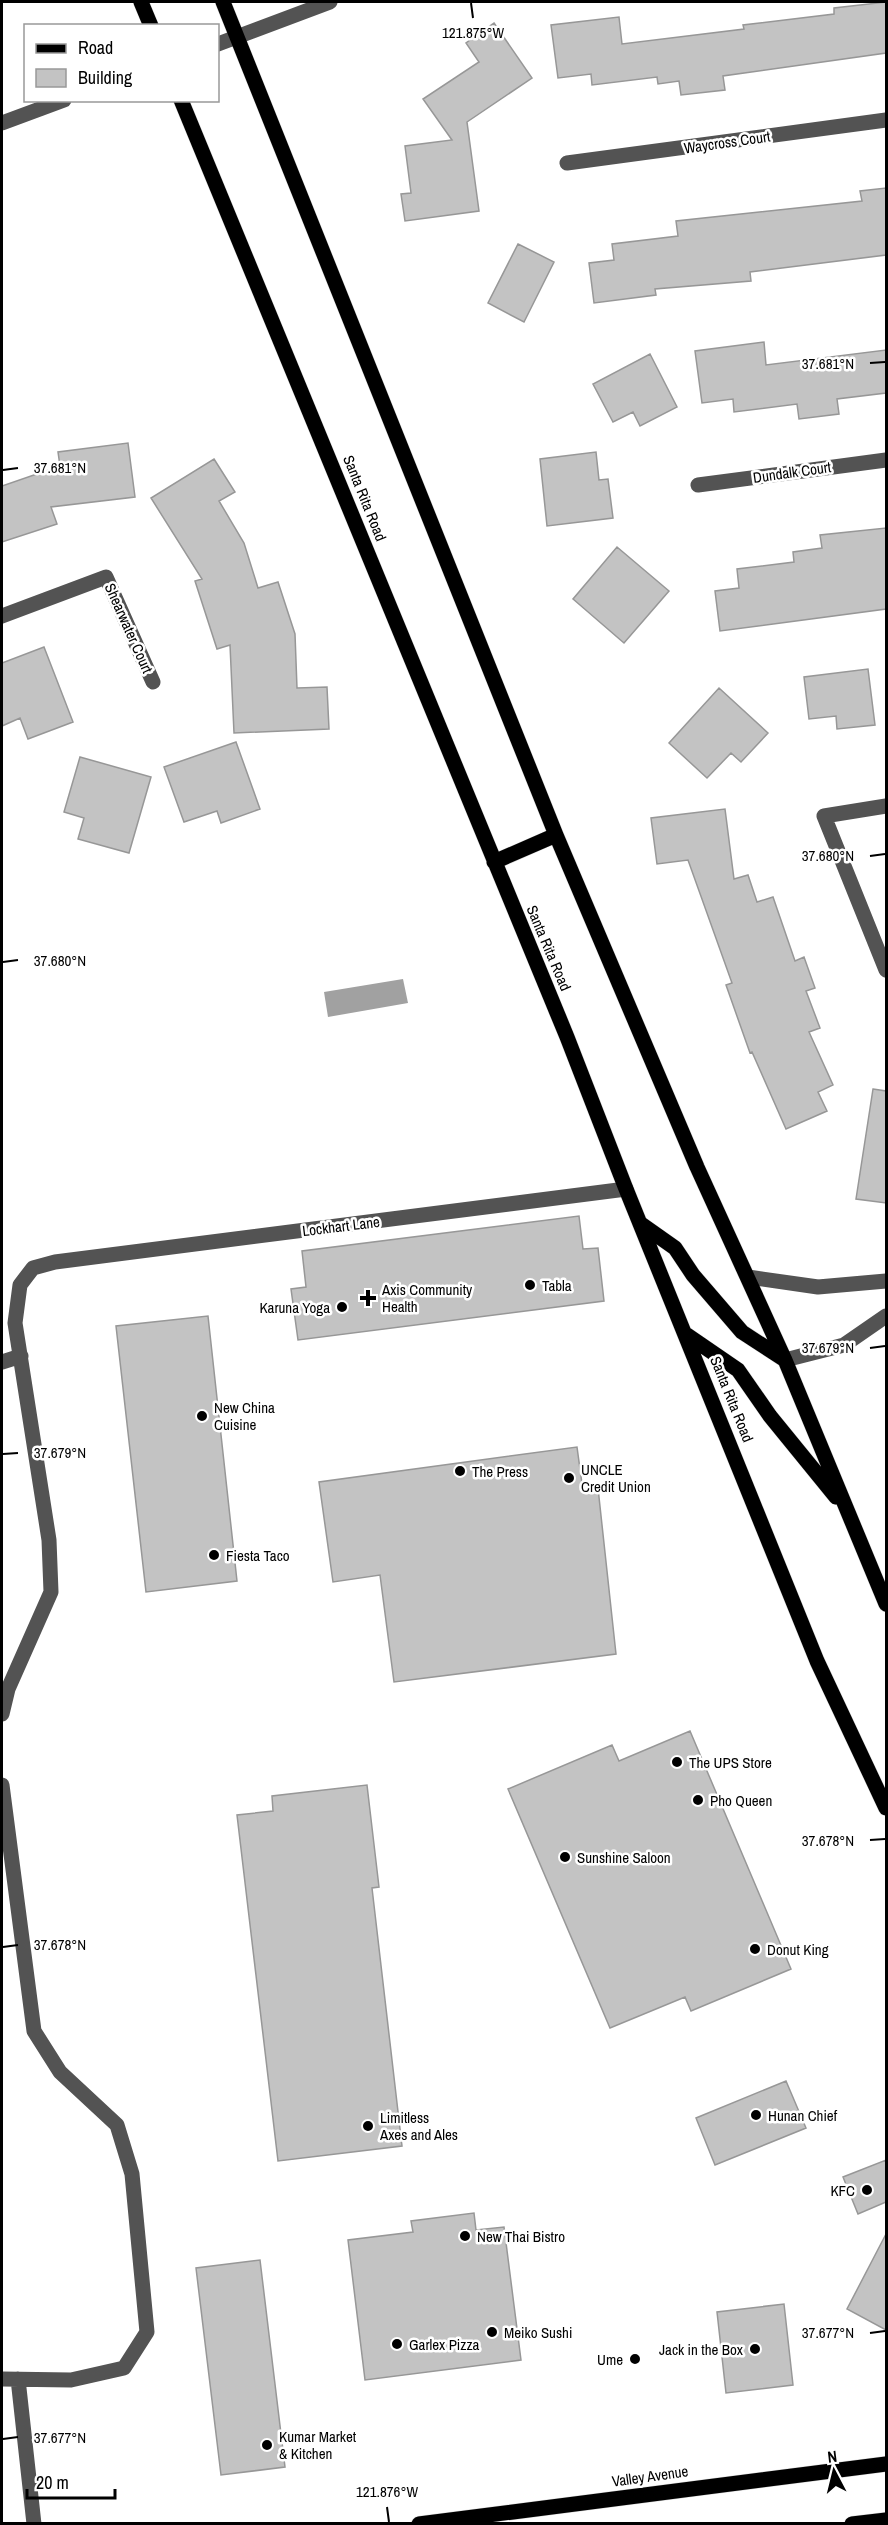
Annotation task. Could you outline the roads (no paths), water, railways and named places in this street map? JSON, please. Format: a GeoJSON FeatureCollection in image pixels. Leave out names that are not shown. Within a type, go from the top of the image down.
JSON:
{"type":"FeatureCollection","features":[{"type":"Feature","properties":{"kind":"main road"},"geometry":{"type":"LineString","coordinates":[[141,2],[150,24]]}},
{"type":"Feature","properties":{"kind":"main road"},"geometry":{"type":"LineString","coordinates":[[223,2],[556,835],[697,1167],[785,1360],[886,1605]]}},
{"type":"Feature","properties":{"kind":"main road","name":"Santa Rita Road"},"geometry":{"type":"LineString","coordinates":[[182,102],[567,1037],[626,1189],[818,1661],[886,1808]]}},
{"type":"Feature","properties":{"kind":"main road"},"geometry":{"type":"LineString","coordinates":[[494,862],[556,835]]}},
{"type":"Feature","properties":{"kind":"main road"},"geometry":{"type":"LineString","coordinates":[[640,1223],[675,1248],[693,1275],[742,1332],[785,1360]]}},
{"type":"Feature","properties":{"kind":"main road"},"geometry":{"type":"LineString","coordinates":[[687,1335],[738,1370],[770,1416],[846,1509]]}},
{"type":"Feature","properties":{"kind":"main road","name":"Valley Avenue"},"geometry":{"type":"LineString","coordinates":[[419,2523],[886,2464]]}},
{"type":"Feature","properties":{"kind":"main road"},"geometry":{"type":"LineString","coordinates":[[852,2523],[886,2520]]}},
{"type":"Feature","properties":{"kind":"street"},"geometry":{"type":"LineString","coordinates":[[219,44],[330,2]]}},
{"type":"Feature","properties":{"kind":"street"},"geometry":{"type":"LineString","coordinates":[[2,123],[59,102]]}},
{"type":"Feature","properties":{"kind":"street","name":"Waycross Court"},"geometry":{"type":"LineString","coordinates":[[567,163],[886,120]]}},
{"type":"Feature","properties":{"kind":"street","name":"Dundalk Court"},"geometry":{"type":"LineString","coordinates":[[698,485],[886,460]]}},
{"type":"Feature","properties":{"kind":"street","name":"Shearwater Court"},"geometry":{"type":"LineString","coordinates":[[2,616],[106,577],[153,682]]}},
{"type":"Feature","properties":{"kind":"street"},"geometry":{"type":"LineString","coordinates":[[886,806],[824,816],[886,970]]}},
{"type":"Feature","properties":{"kind":"street","name":"Lockhart Lane"},"geometry":{"type":"LineString","coordinates":[[2,1714],[8,1689],[51,1592],[49,1540],[15,1323],[20,1286],[33,1268],[55,1262],[626,1189]]}},
{"type":"Feature","properties":{"kind":"street"},"geometry":{"type":"LineString","coordinates":[[748,1277],[818,1287],[886,1281]]}},
{"type":"Feature","properties":{"kind":"street"},"geometry":{"type":"LineString","coordinates":[[785,1360],[844,1345],[886,1316]]}},
{"type":"Feature","properties":{"kind":"street"},"geometry":{"type":"LineString","coordinates":[[2,1362],[21,1356]]}},
{"type":"Feature","properties":{"kind":"street"},"geometry":{"type":"LineString","coordinates":[[2,1785],[34,2031],[60,2072],[117,2125],[132,2174],[147,2332],[124,2368],[72,2380],[2,2379]]}},
{"type":"Feature","properties":{"kind":"street"},"geometry":{"type":"LineString","coordinates":[[18,2379],[34,2523]]}},
{"type":"Feature","properties":{"kind":"place","name":"Tabla"},"geometry":{"type":"Point","coordinates":[530,1285]}},
{"type":"Feature","properties":{"kind":"place","name":"Axis Community Health"},"geometry":{"type":"Point","coordinates":[368,1298]}},
{"type":"Feature","properties":{"kind":"place","name":"Karuna Yoga"},"geometry":{"type":"Point","coordinates":[342,1307]}},
{"type":"Feature","properties":{"kind":"place","name":"New China Cuisine"},"geometry":{"type":"Point","coordinates":[202,1416]}},
{"type":"Feature","properties":{"kind":"place","name":"The Press"},"geometry":{"type":"Point","coordinates":[460,1471]}},
{"type":"Feature","properties":{"kind":"place","name":"UNCLE Credit Union"},"geometry":{"type":"Point","coordinates":[569,1478]}},
{"type":"Feature","properties":{"kind":"place","name":"Fiesta Taco"},"geometry":{"type":"Point","coordinates":[214,1555]}},
{"type":"Feature","properties":{"kind":"place","name":"The UPS Store"},"geometry":{"type":"Point","coordinates":[677,1762]}},
{"type":"Feature","properties":{"kind":"place","name":"Pho Queen"},"geometry":{"type":"Point","coordinates":[698,1800]}},
{"type":"Feature","properties":{"kind":"place","name":"Sunshine Saloon"},"geometry":{"type":"Point","coordinates":[565,1857]}},
{"type":"Feature","properties":{"kind":"place","name":"Donut King"},"geometry":{"type":"Point","coordinates":[755,1949]}},
{"type":"Feature","properties":{"kind":"place","name":"Hunan Chief"},"geometry":{"type":"Point","coordinates":[756,2115]}},
{"type":"Feature","properties":{"kind":"place","name":"Limitless Axes and Ales"},"geometry":{"type":"Point","coordinates":[368,2126]}},
{"type":"Feature","properties":{"kind":"place","name":"KFC"},"geometry":{"type":"Point","coordinates":[867,2190]}},
{"type":"Feature","properties":{"kind":"place","name":"New Thai Bistro"},"geometry":{"type":"Point","coordinates":[465,2236]}},
{"type":"Feature","properties":{"kind":"place","name":"Meiko Sushi"},"geometry":{"type":"Point","coordinates":[492,2332]}},
{"type":"Feature","properties":{"kind":"place","name":"Garlex Pizza"},"geometry":{"type":"Point","coordinates":[397,2344]}},
{"type":"Feature","properties":{"kind":"place","name":"Jack in the Box"},"geometry":{"type":"Point","coordinates":[755,2349]}},
{"type":"Feature","properties":{"kind":"place","name":"Ume"},"geometry":{"type":"Point","coordinates":[635,2359]}},
{"type":"Feature","properties":{"kind":"place","name":"Kumar Market & Kitchen"},"geometry":{"type":"Point","coordinates":[267,2445]}}]}
